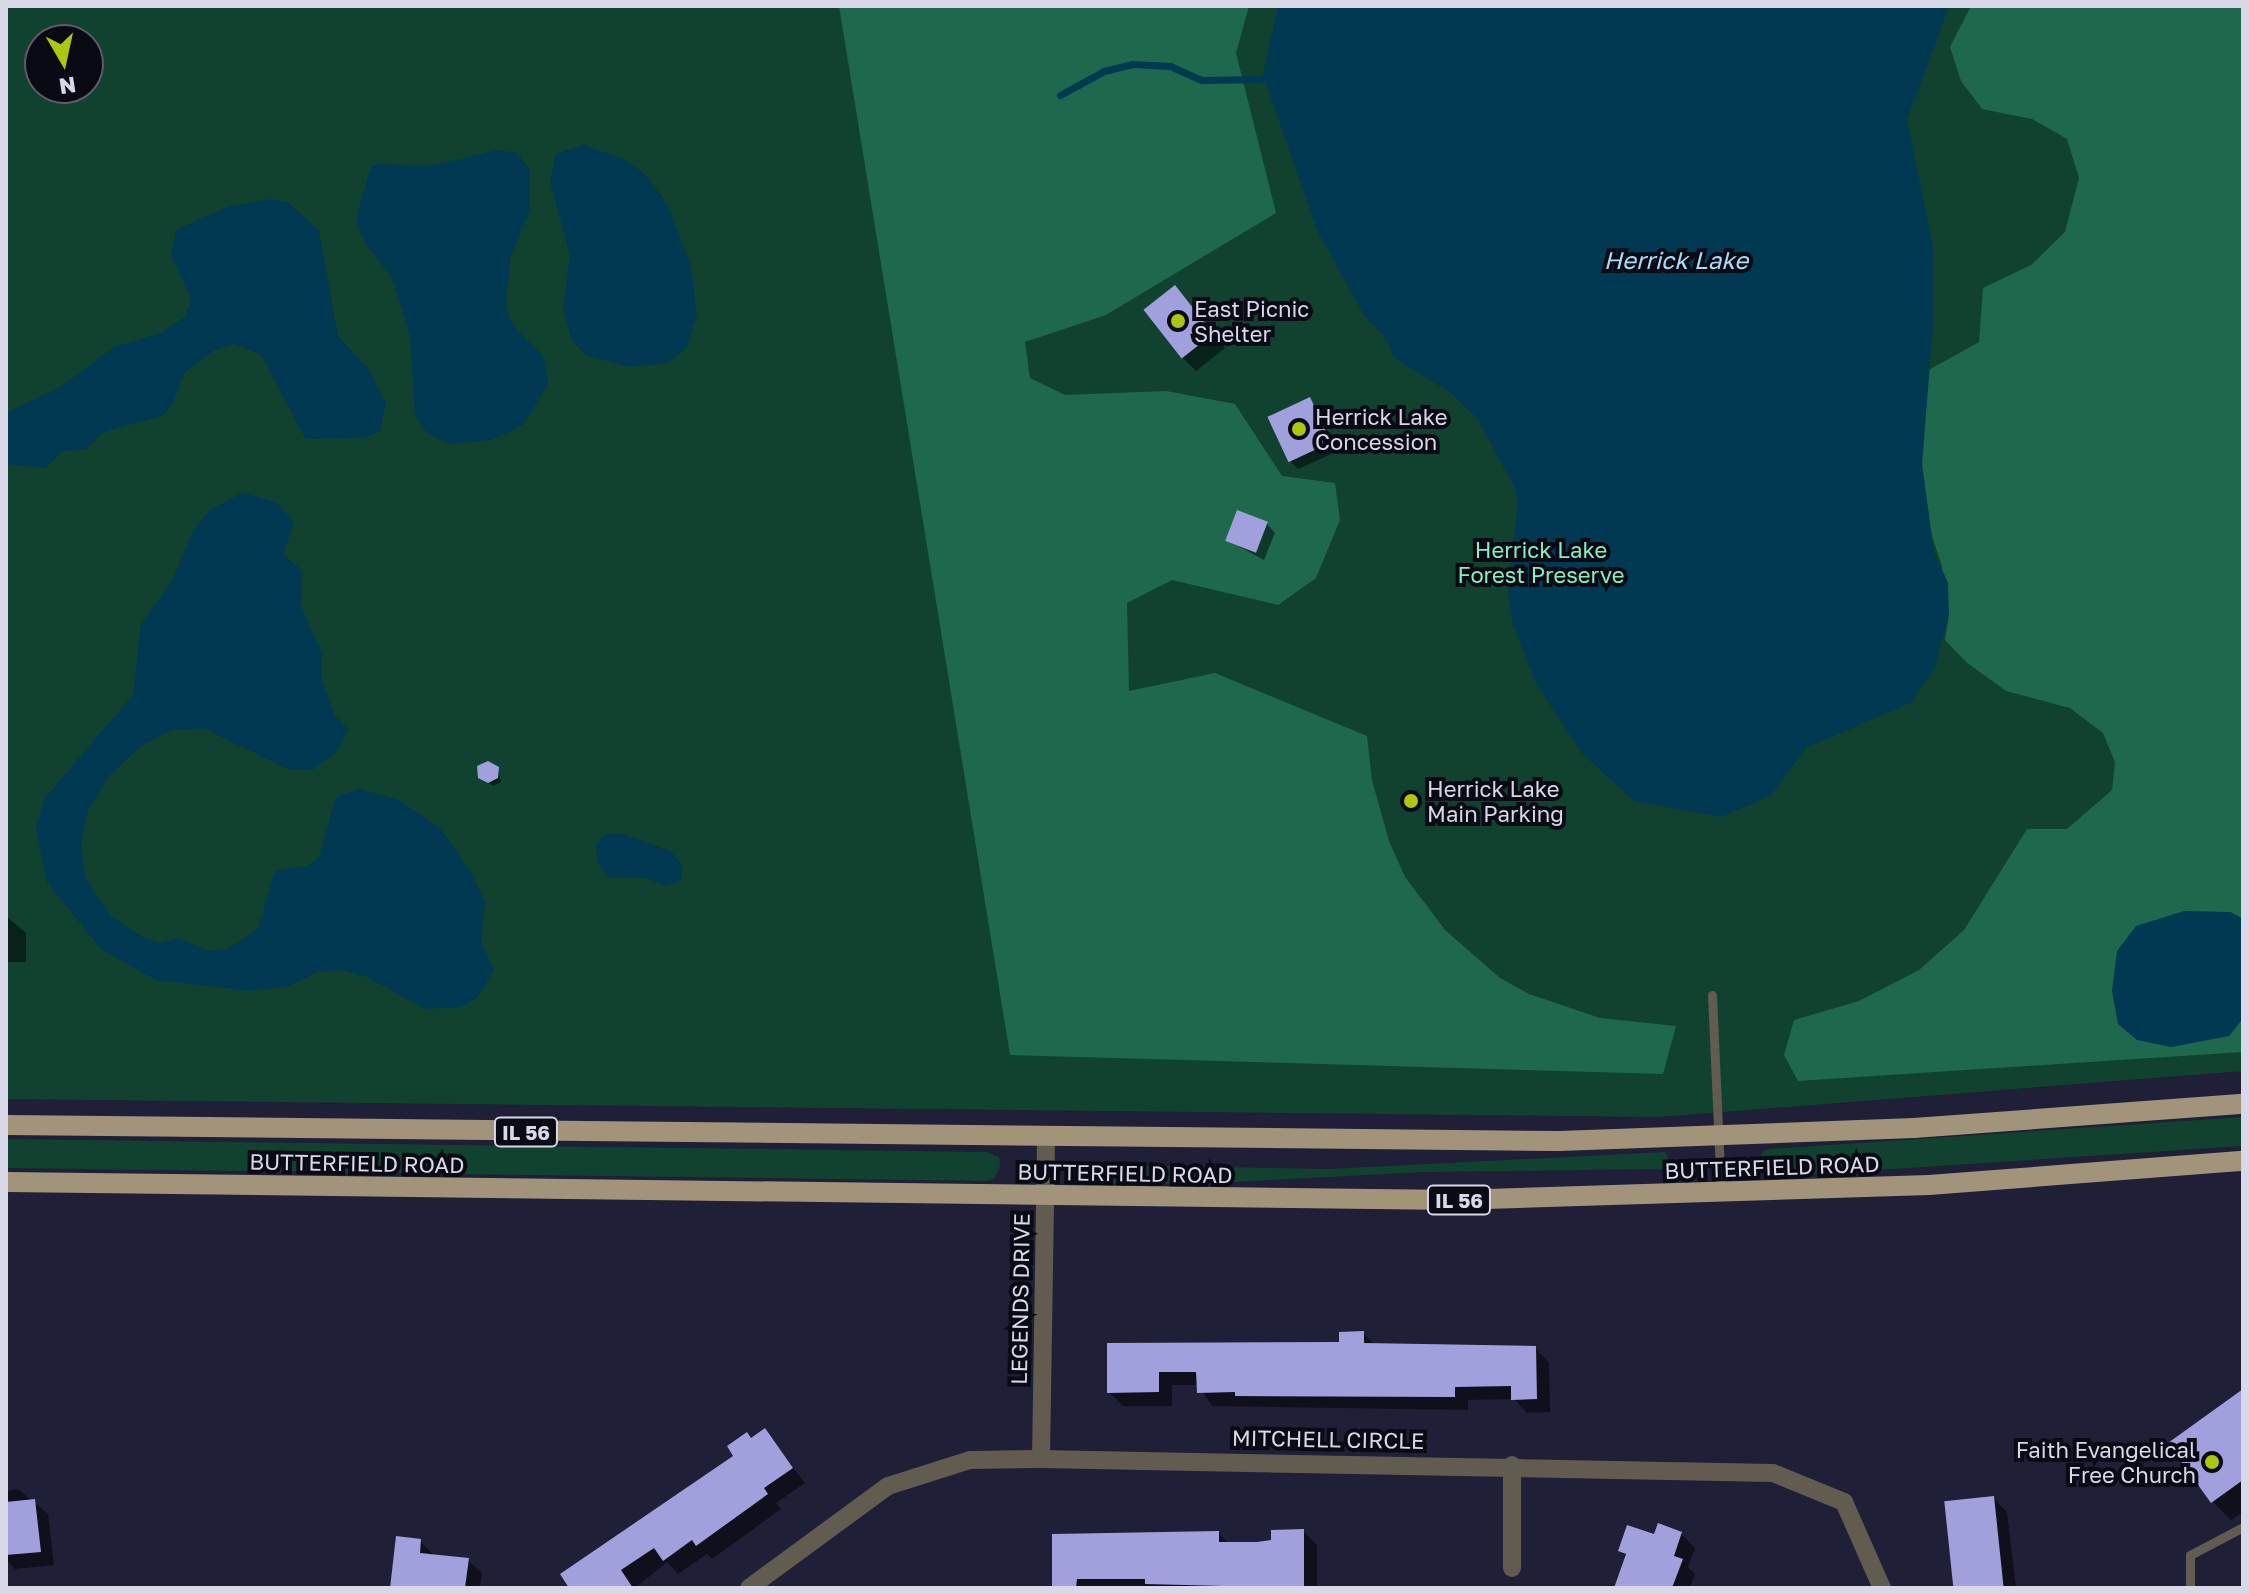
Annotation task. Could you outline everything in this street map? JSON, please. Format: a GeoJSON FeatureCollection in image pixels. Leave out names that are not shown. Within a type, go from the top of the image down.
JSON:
{"type":"FeatureCollection","features":[{"type":"Feature","properties":{"kind":"main road","name":"BUTTERFIELD ROAD"},"geometry":{"type":"LineString","coordinates":[[6,1125],[1435,1142],[1720,1136],[2243,1104]]}},
{"type":"Feature","properties":{"kind":"main road","name":"BUTTERFIELD ROAD"},"geometry":{"type":"LineString","coordinates":[[6,1182],[1455,1200],[1721,1194],[2012,1180],[2243,1161]]}},
{"type":"Feature","properties":{"kind":"street","name":"LEGENDS DRIVE"},"geometry":{"type":"LineString","coordinates":[[1041,1459],[1046,1139]]}},
{"type":"Feature","properties":{"kind":"street","name":"MITCHELL CIRCLE"},"geometry":{"type":"LineString","coordinates":[[749,1588],[888,1486],[970,1460],[1041,1459],[1512,1465],[1773,1473],[1805,1483],[1844,1502],[1882,1588]]}},
{"type":"Feature","properties":{"kind":"street"},"geometry":{"type":"LineString","coordinates":[[1512,1465],[1512,1568]]}},
{"type":"Feature","properties":{"kind":"lane"},"geometry":{"type":"LineString","coordinates":[[1712,995],[1721,1194]]}},
{"type":"Feature","properties":{"kind":"lane"},"geometry":{"type":"LineString","coordinates":[[2190,1588],[2190,1555],[2243,1527]]}},
{"type":"Feature","properties":{"kind":"green space","name":"Herrick Lake Forest Preserve"},"geometry":{"type":"Polygon","coordinates":[[[6,6],[2243,6],[2243,1071],[1659,1117],[6,1099],[6,6]]]}},
{"type":"Feature","properties":{"kind":"green space"},"geometry":{"type":"Polygon","coordinates":[[[839,6],[1249,6],[1236,53],[1276,213],[1106,315],[1025,342],[1030,378],[1065,395],[1166,391],[1235,404],[1282,476],[1335,483],[1340,520],[1316,578],[1278,605],[1172,580],[1127,603],[1129,691],[1215,673],[1367,736],[1372,780],[1389,841],[1405,877],[1445,930],[1500,978],[1529,994],[1600,1018],[1676,1026],[1663,1074],[1010,1055],[839,6]]]}},
{"type":"Feature","properties":{"kind":"green space"},"geometry":{"type":"Polygon","coordinates":[[[1971,6],[2243,6],[2243,919],[2230,912],[2229,1036],[2243,1018],[2243,1052],[1798,1081],[1784,1055],[1794,1020],[1859,1001],[1919,970],[1964,930],[2027,829],[2067,829],[2112,790],[2115,762],[2103,733],[2070,708],[2006,691],[1966,662],[1945,640],[1949,615],[1942,566],[1928,524],[1922,464],[1927,371],[1979,342],[1983,288],[2031,265],[2065,232],[2079,178],[2067,139],[2032,119],[1982,109],[1961,81],[1950,47],[1971,6]]]}},
{"type":"Feature","properties":{"kind":"green space"},"geometry":{"type":"Polygon","coordinates":[[[2243,1117],[2243,1146],[1770,1177],[1757,1164],[1763,1151],[1770,1149],[2243,1117]]]}},
{"type":"Feature","properties":{"kind":"green space"},"geometry":{"type":"Polygon","coordinates":[[[6,1139],[987,1152],[999,1157],[1000,1166],[994,1179],[987,1181],[6,1168],[6,1139]]]}},
{"type":"Feature","properties":{"kind":"green space"},"geometry":{"type":"Polygon","coordinates":[[[1665,1152],[1671,1163],[1661,1169],[1423,1172],[1196,1184],[1095,1183],[1089,1173],[1097,1165],[1329,1169],[1665,1152]]]}},
{"type":"Feature","properties":{"kind":"water","name":"Herrick Lake"},"geometry":{"type":"Polygon","coordinates":[[[1278,6],[1949,6],[1907,120],[1933,247],[1933,326],[1922,464],[1934,552],[1948,583],[1949,615],[1934,669],[1912,702],[1806,748],[1770,796],[1721,817],[1634,801],[1582,753],[1537,685],[1513,625],[1508,594],[1518,502],[1515,488],[1477,418],[1451,393],[1393,357],[1388,341],[1364,315],[1317,230],[1263,74],[1278,6]]]}},
{"type":"Feature","properties":{"kind":"water"},"geometry":{"type":"Polygon","coordinates":[[[584,145],[626,160],[646,175],[667,204],[691,267],[697,316],[686,349],[668,363],[629,367],[585,355],[572,340],[563,308],[570,256],[550,181],[556,154],[584,145]]]}},
{"type":"Feature","properties":{"kind":"water"},"geometry":{"type":"Polygon","coordinates":[[[498,150],[517,153],[530,170],[530,209],[510,259],[506,307],[512,324],[544,357],[548,384],[523,425],[491,440],[449,444],[427,433],[415,415],[410,335],[392,278],[365,243],[356,219],[370,169],[378,164],[430,166],[498,150]]]}},
{"type":"Feature","properties":{"kind":"water"},"geometry":{"type":"Polygon","coordinates":[[[272,199],[289,203],[319,231],[338,336],[369,370],[386,403],[380,431],[364,438],[306,439],[261,355],[234,344],[213,351],[184,373],[173,403],[162,416],[103,432],[87,449],[62,452],[45,468],[6,464],[6,413],[62,386],[114,347],[161,333],[186,316],[191,298],[171,255],[176,230],[229,206],[272,199]]]}},
{"type":"Feature","properties":{"kind":"water"},"geometry":{"type":"Polygon","coordinates":[[[242,493],[276,502],[294,523],[283,554],[302,571],[301,607],[322,653],[322,680],[335,716],[349,729],[336,753],[312,770],[290,770],[205,729],[172,730],[141,746],[109,776],[88,810],[81,843],[85,877],[111,916],[142,937],[159,943],[178,938],[208,951],[227,949],[258,929],[275,870],[307,866],[319,857],[336,797],[359,789],[399,800],[440,828],[471,872],[485,902],[481,943],[494,970],[477,998],[460,1007],[425,1009],[367,977],[342,970],[317,972],[290,986],[250,991],[156,980],[101,949],[47,882],[36,828],[45,798],[133,695],[141,624],[172,581],[193,531],[210,510],[242,493]]]}},
{"type":"Feature","properties":{"kind":"water"},"geometry":{"type":"Polygon","coordinates":[[[621,833],[670,851],[683,866],[681,880],[666,886],[647,878],[609,878],[597,862],[596,844],[606,834],[621,833]]]}},
{"type":"Feature","properties":{"kind":"water"},"geometry":{"type":"Polygon","coordinates":[[[2184,911],[2230,912],[2243,919],[2243,1018],[2229,1036],[2171,1047],[2137,1040],[2118,1024],[2112,991],[2117,951],[2136,926],[2184,911]]]}},
{"type":"Feature","properties":{"kind":"building","name":"East Picnic Shelter"},"geometry":{"type":"Polygon","coordinates":[[[1175,285],[1213,334],[1182,358],[1143,310],[1175,285]]]}},
{"type":"Feature","properties":{"kind":"building","name":"Herrick Lake Concession"},"geometry":{"type":"Polygon","coordinates":[[[1310,397],[1331,442],[1289,462],[1267,417],[1310,397]]]}},
{"type":"Feature","properties":{"kind":"building"},"geometry":{"type":"Polygon","coordinates":[[[1237,510],[1268,522],[1256,553],[1225,541],[1237,510]]]}},
{"type":"Feature","properties":{"kind":"building"},"geometry":{"type":"Polygon","coordinates":[[[488,761],[499,767],[498,778],[488,783],[478,778],[477,766],[488,761]]]}},
{"type":"Feature","properties":{"kind":"building"},"geometry":{"type":"Polygon","coordinates":[[[1364,1331],[1364,1343],[1536,1346],[1537,1399],[1511,1400],[1511,1386],[1455,1387],[1455,1397],[1235,1396],[1235,1392],[1197,1393],[1196,1372],[1159,1372],[1159,1392],[1107,1393],[1107,1343],[1339,1342],[1339,1332],[1364,1331]]]}},
{"type":"Feature","properties":{"kind":"building","name":"Faith Evangelical Free Church"},"geometry":{"type":"Polygon","coordinates":[[[2243,1389],[2243,1480],[2211,1503],[2168,1443],[2243,1389]]]}},
{"type":"Feature","properties":{"kind":"building"},"geometry":{"type":"Polygon","coordinates":[[[765,1428],[793,1468],[764,1488],[768,1494],[696,1546],[692,1540],[663,1561],[654,1548],[621,1570],[633,1588],[569,1588],[560,1574],[733,1456],[727,1446],[747,1432],[751,1438],[765,1428]]]}},
{"type":"Feature","properties":{"kind":"building"},"geometry":{"type":"Polygon","coordinates":[[[1994,1496],[2004,1588],[1953,1588],[1944,1501],[1994,1496]]]}},
{"type":"Feature","properties":{"kind":"building"},"geometry":{"type":"Polygon","coordinates":[[[35,1499],[41,1552],[6,1555],[6,1502],[35,1499]]]}},
{"type":"Feature","properties":{"kind":"building"},"geometry":{"type":"Polygon","coordinates":[[[1658,1523],[1682,1532],[1674,1556],[1683,1559],[1672,1588],[1614,1588],[1626,1554],[1618,1551],[1627,1525],[1654,1534],[1658,1523]]]}},
{"type":"Feature","properties":{"kind":"building"},"geometry":{"type":"Polygon","coordinates":[[[1304,1529],[1304,1588],[1145,1584],[1145,1579],[1077,1579],[1076,1588],[1052,1588],[1052,1534],[1219,1531],[1219,1542],[1257,1542],[1271,1540],[1271,1530],[1304,1529]]]}},
{"type":"Feature","properties":{"kind":"building"},"geometry":{"type":"Polygon","coordinates":[[[396,1536],[421,1539],[420,1553],[469,1558],[465,1588],[390,1588],[396,1536]]]}},
{"type":"Feature","properties":{"kind":"waterway"},"geometry":{"type":"LineString","coordinates":[[1060,95],[1104,71],[1132,64],[1170,66],[1202,80],[1265,79]]}},
{"type":"Feature","properties":{"kind":"place","name":"East Picnic Shelter"},"geometry":{"type":"Point","coordinates":[1178,321]}},
{"type":"Feature","properties":{"kind":"place","name":"Herrick Lake Concession"},"geometry":{"type":"Point","coordinates":[1299,429]}},
{"type":"Feature","properties":{"kind":"place","name":"Herrick Lake Main Parking"},"geometry":{"type":"Point","coordinates":[1411,801]}},
{"type":"Feature","properties":{"kind":"place","name":"Faith Evangelical Free Church"},"geometry":{"type":"Point","coordinates":[2212,1462]}}]}
